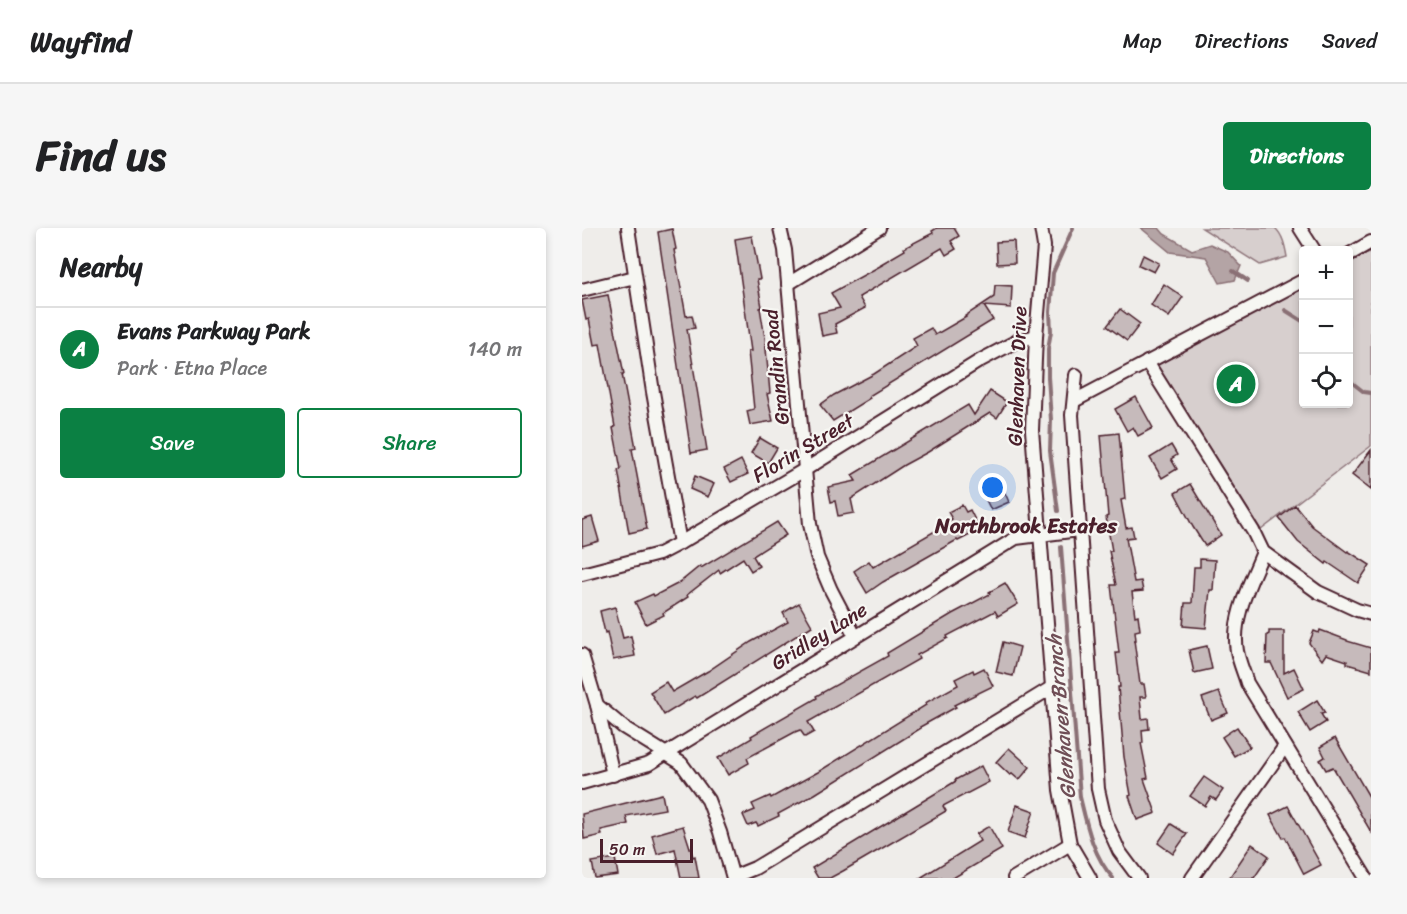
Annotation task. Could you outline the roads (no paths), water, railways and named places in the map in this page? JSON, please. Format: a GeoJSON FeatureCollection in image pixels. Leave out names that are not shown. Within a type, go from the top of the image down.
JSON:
{"type":"FeatureCollection","features":[{"type":"Feature","properties":{"kind":"street"},"geometry":{"type":"LineString","coordinates":[[628,228],[680,543]]}},
{"type":"Feature","properties":{"kind":"street","name":"Grandin Road"},"geometry":{"type":"LineString","coordinates":[[780,228],[785,250],[810,524],[817,557],[855,636]]}},
{"type":"Feature","properties":{"kind":"street"},"geometry":{"type":"LineString","coordinates":[[788,284],[879,228]]}},
{"type":"Feature","properties":{"kind":"street","name":"Glenhaven Drive"},"geometry":{"type":"LineString","coordinates":[[1041,228],[1044,246],[1036,336],[1032,430],[1051,688],[1060,790],[1070,844],[1090,878]]}},
{"type":"Feature","properties":{"kind":"street"},"geometry":{"type":"LineString","coordinates":[[1300,228],[1311,246]]}},
{"type":"Feature","properties":{"kind":"street"},"geometry":{"type":"LineString","coordinates":[[1353,252],[1371,242]]}},
{"type":"Feature","properties":{"kind":"street"},"geometry":{"type":"LineString","coordinates":[[582,290],[635,277]]}},
{"type":"Feature","properties":{"kind":"street"},"geometry":{"type":"LineString","coordinates":[[1074,400],[1299,282]]}},
{"type":"Feature","properties":{"kind":"street","name":"Florin Street"},"geometry":{"type":"LineString","coordinates":[[582,574],[658,554],[680,543],[806,470],[981,360],[1017,341],[1036,336]]}},
{"type":"Feature","properties":{"kind":"street"},"geometry":{"type":"LineString","coordinates":[[1147,362],[1253,531],[1263,552],[1318,592],[1371,614]]}},
{"type":"Feature","properties":{"kind":"street"},"geometry":{"type":"LineString","coordinates":[[1076,375],[1072,415],[1098,789],[1106,820],[1119,851],[1139,878]]}},
{"type":"Feature","properties":{"kind":"street","name":"Gridley Lane"},"geometry":{"type":"LineString","coordinates":[[582,783],[649,764],[1016,538],[1079,530]]}},
{"type":"Feature","properties":{"kind":"street"},"geometry":{"type":"LineString","coordinates":[[1263,552],[1243,603],[1238,627],[1237,650],[1247,683],[1366,878]]}},
{"type":"Feature","properties":{"kind":"street"},"geometry":{"type":"LineString","coordinates":[[582,655],[597,705],[613,775]]}},
{"type":"Feature","properties":{"kind":"street"},"geometry":{"type":"LineString","coordinates":[[597,705],[623,727],[681,763],[708,800],[733,877],[755,868],[1051,688]]}},
{"type":"Feature","properties":{"kind":"street"},"geometry":{"type":"LineString","coordinates":[[1192,878],[1285,746]]}},
{"type":"Feature","properties":{"kind":"street"},"geometry":{"type":"LineString","coordinates":[[1014,878],[1070,844]]}},
{"type":"Feature","properties":{"kind":"waterway","name":"Glenhaven Branch"},"geometry":{"type":"LineString","coordinates":[[1058,511],[1050,451],[1048,349],[1051,331],[1053,273],[1073,228]]}},
{"type":"Feature","properties":{"kind":"waterway"},"geometry":{"type":"LineString","coordinates":[[1233,271],[1248,281]]}},
{"type":"Feature","properties":{"kind":"waterway"},"geometry":{"type":"LineString","coordinates":[[1285,310],[1299,319]]}},
{"type":"Feature","properties":{"kind":"waterway"},"geometry":{"type":"LineString","coordinates":[[1353,383],[1364,392],[1371,393]]}},
{"type":"Feature","properties":{"kind":"waterway","name":"Glenhaven Branch"},"geometry":{"type":"LineString","coordinates":[[1061,547],[1080,797],[1088,830],[1100,860],[1113,878]]}},
{"type":"Feature","properties":{"kind":"place","name":"Evans Parkway Park"},"geometry":{"type":"Point","coordinates":[1236,384]}},
{"type":"Feature","properties":{"kind":"district","name":"Northbrook Estates"},"geometry":{"type":"Point","coordinates":[1026,526]}}]}
